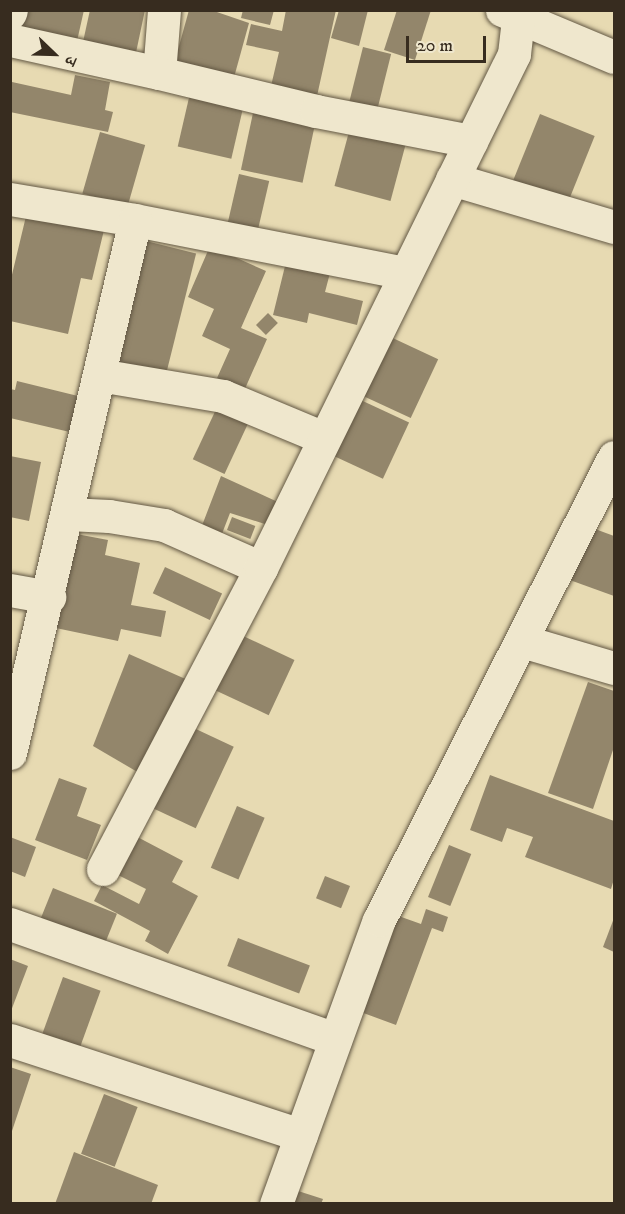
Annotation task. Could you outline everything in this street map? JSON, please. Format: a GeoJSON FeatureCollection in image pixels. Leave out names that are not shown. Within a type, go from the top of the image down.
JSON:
{"type":"FeatureCollection","features":[{"type":"Feature","properties":{"kind":"street"},"geometry":{"type":"LineString","coordinates":[[159,73],[164,10]]}},
{"type":"Feature","properties":{"kind":"street"},"geometry":{"type":"LineString","coordinates":[[103,869],[261,568],[514,54],[513,12],[615,57]]}},
{"type":"Feature","properties":{"kind":"street"},"geometry":{"type":"LineString","coordinates":[[10,40],[316,111],[471,141]]}},
{"type":"Feature","properties":{"kind":"street"},"geometry":{"type":"LineString","coordinates":[[452,179],[615,227]]}},
{"type":"Feature","properties":{"kind":"street"},"geometry":{"type":"LineString","coordinates":[[10,199],[135,219],[405,273]]}},
{"type":"Feature","properties":{"kind":"street"},"geometry":{"type":"LineString","coordinates":[[10,753],[49,597],[135,219]]}},
{"type":"Feature","properties":{"kind":"street"},"geometry":{"type":"LineString","coordinates":[[99,375],[223,396],[324,438]]}},
{"type":"Feature","properties":{"kind":"street"},"geometry":{"type":"LineString","coordinates":[[276,1203],[379,920],[522,641],[602,512],[615,457]]}},
{"type":"Feature","properties":{"kind":"street"},"geometry":{"type":"LineString","coordinates":[[68,514],[132,518],[164,525],[261,568]]}},
{"type":"Feature","properties":{"kind":"street"},"geometry":{"type":"LineString","coordinates":[[10,590],[49,597]]}},
{"type":"Feature","properties":{"kind":"street"},"geometry":{"type":"LineString","coordinates":[[522,641],[615,668]]}},
{"type":"Feature","properties":{"kind":"street"},"geometry":{"type":"LineString","coordinates":[[10,924],[335,1039]]}},
{"type":"Feature","properties":{"kind":"street"},"geometry":{"type":"LineString","coordinates":[[10,1040],[301,1135]]}},
{"type":"Feature","properties":{"kind":"building"},"geometry":{"type":"Polygon","coordinates":[[[21,10],[84,10],[75,50],[15,36],[21,10]]]}},
{"type":"Feature","properties":{"kind":"building"},"geometry":{"type":"Polygon","coordinates":[[[90,10],[145,10],[134,62],[81,51],[90,10]]]}},
{"type":"Feature","properties":{"kind":"building"},"geometry":{"type":"Polygon","coordinates":[[[189,10],[211,10],[249,23],[233,81],[174,64],[189,10]]]}},
{"type":"Feature","properties":{"kind":"building"},"geometry":{"type":"Polygon","coordinates":[[[243,10],[274,10],[270,25],[241,18],[243,10]]]}},
{"type":"Feature","properties":{"kind":"building"},"geometry":{"type":"Polygon","coordinates":[[[286,10],[336,10],[317,96],[271,86],[279,52],[246,45],[251,24],[282,31],[286,10]]]}},
{"type":"Feature","properties":{"kind":"building"},"geometry":{"type":"Polygon","coordinates":[[[339,10],[368,10],[359,46],[331,38],[339,10]]]}},
{"type":"Feature","properties":{"kind":"building"},"geometry":{"type":"Polygon","coordinates":[[[397,10],[431,10],[415,60],[384,50],[397,10]]]}},
{"type":"Feature","properties":{"kind":"building"},"geometry":{"type":"Polygon","coordinates":[[[363,47],[391,54],[377,110],[349,103],[363,47]]]}},
{"type":"Feature","properties":{"kind":"building"},"geometry":{"type":"Polygon","coordinates":[[[75,75],[110,82],[105,110],[113,112],[108,132],[10,112],[12,82],[71,95],[75,75]]]}},
{"type":"Feature","properties":{"kind":"building"},"geometry":{"type":"Polygon","coordinates":[[[191,89],[245,101],[231,159],[178,146],[191,89]]]}},
{"type":"Feature","properties":{"kind":"building"},"geometry":{"type":"Polygon","coordinates":[[[253,113],[315,126],[303,183],[241,170],[253,113]]]}},
{"type":"Feature","properties":{"kind":"building"},"geometry":{"type":"Polygon","coordinates":[[[540,114],[595,136],[567,206],[512,184],[540,114]]]}},
{"type":"Feature","properties":{"kind":"building"},"geometry":{"type":"Polygon","coordinates":[[[350,128],[406,143],[390,201],[334,186],[350,128]]]}},
{"type":"Feature","properties":{"kind":"building"},"geometry":{"type":"Polygon","coordinates":[[[100,132],[145,145],[128,206],[82,194],[100,132]]]}},
{"type":"Feature","properties":{"kind":"building"},"geometry":{"type":"Polygon","coordinates":[[[239,174],[269,181],[255,242],[225,235],[239,174]]]}},
{"type":"Feature","properties":{"kind":"building"},"geometry":{"type":"Polygon","coordinates":[[[27,212],[104,230],[92,280],[81,278],[68,334],[10,321],[10,283],[27,212]]]}},
{"type":"Feature","properties":{"kind":"building"},"geometry":{"type":"Polygon","coordinates":[[[134,238],[196,253],[165,378],[103,362],[134,238]]]}},
{"type":"Feature","properties":{"kind":"building"},"geometry":{"type":"Polygon","coordinates":[[[210,246],[266,271],[241,328],[267,339],[244,391],[217,378],[230,349],[202,336],[214,309],[188,297],[210,246]]]}},
{"type":"Feature","properties":{"kind":"building"},"geometry":{"type":"Polygon","coordinates":[[[286,262],[330,273],[325,292],[363,301],[357,325],[309,313],[307,323],[273,315],[286,262]]]}},
{"type":"Feature","properties":{"kind":"building"},"geometry":{"type":"Polygon","coordinates":[[[268,313],[278,323],[266,335],[256,325],[268,313]]]}},
{"type":"Feature","properties":{"kind":"building"},"geometry":{"type":"Polygon","coordinates":[[[382,333],[438,359],[411,418],[355,392],[382,333]]]}},
{"type":"Feature","properties":{"kind":"building"},"geometry":{"type":"Polygon","coordinates":[[[17,381],[82,397],[74,433],[10,418],[10,389],[15,390],[17,381]]]}},
{"type":"Feature","properties":{"kind":"building"},"geometry":{"type":"Polygon","coordinates":[[[352,396],[409,423],[383,479],[326,452],[352,396]]]}},
{"type":"Feature","properties":{"kind":"building"},"geometry":{"type":"Polygon","coordinates":[[[219,403],[251,418],[225,474],[193,459],[219,403]]]}},
{"type":"Feature","properties":{"kind":"building"},"geometry":{"type":"Polygon","coordinates":[[[10,456],[41,462],[29,521],[10,517],[10,456]]]}},
{"type":"Feature","properties":{"kind":"building"},"geometry":{"type":"Polygon","coordinates":[[[221,476],[280,503],[271,526],[230,513],[218,544],[198,536],[221,476]]]}},
{"type":"Feature","properties":{"kind":"building"},"geometry":{"type":"Polygon","coordinates":[[[232,517],[255,526],[250,539],[227,530],[232,517]]]}},
{"type":"Feature","properties":{"kind":"building"},"geometry":{"type":"Polygon","coordinates":[[[587,526],[614,536],[614,596],[567,579],[587,526]]]}},
{"type":"Feature","properties":{"kind":"building"},"geometry":{"type":"Polygon","coordinates":[[[71,533],[108,540],[105,555],[140,563],[131,605],[166,611],[161,637],[121,629],[118,641],[51,627],[71,533]]]}},
{"type":"Feature","properties":{"kind":"building"},"geometry":{"type":"Polygon","coordinates":[[[165,567],[222,594],[210,620],[153,593],[165,567]]]}},
{"type":"Feature","properties":{"kind":"building"},"geometry":{"type":"Polygon","coordinates":[[[241,635],[294,660],[269,715],[215,690],[241,635]]]}},
{"type":"Feature","properties":{"kind":"building"},"geometry":{"type":"Polygon","coordinates":[[[129,654],[190,681],[146,777],[93,746],[129,654]]]}},
{"type":"Feature","properties":{"kind":"building"},"geometry":{"type":"Polygon","coordinates":[[[588,682],[614,691],[614,747],[593,809],[548,793],[588,682]]]}},
{"type":"Feature","properties":{"kind":"building"},"geometry":{"type":"Polygon","coordinates":[[[183,723],[234,747],[196,828],[145,805],[183,723]]]}},
{"type":"Feature","properties":{"kind":"building"},"geometry":{"type":"Polygon","coordinates":[[[490,775],[614,821],[614,879],[611,889],[525,857],[533,837],[507,828],[502,842],[470,830],[490,775]]]}},
{"type":"Feature","properties":{"kind":"building"},"geometry":{"type":"Polygon","coordinates":[[[59,778],[87,788],[77,816],[101,825],[87,860],[35,840],[59,778]]]}},
{"type":"Feature","properties":{"kind":"building"},"geometry":{"type":"Polygon","coordinates":[[[237,806],[265,818],[238,879],[211,868],[237,806]]]}},
{"type":"Feature","properties":{"kind":"building"},"geometry":{"type":"Polygon","coordinates":[[[126,831],[183,861],[172,882],[198,896],[168,954],[145,941],[150,931],[94,901],[102,885],[139,904],[146,889],[106,869],[126,831]]]}},
{"type":"Feature","properties":{"kind":"building"},"geometry":{"type":"Polygon","coordinates":[[[10,837],[36,847],[25,877],[10,871],[10,837]]]}},
{"type":"Feature","properties":{"kind":"building"},"geometry":{"type":"Polygon","coordinates":[[[449,845],[471,854],[450,906],[428,897],[449,845]]]}},
{"type":"Feature","properties":{"kind":"building"},"geometry":{"type":"Polygon","coordinates":[[[325,876],[350,886],[341,908],[316,898],[325,876]]]}},
{"type":"Feature","properties":{"kind":"building"},"geometry":{"type":"Polygon","coordinates":[[[53,888],[117,914],[101,953],[37,927],[53,888]]]}},
{"type":"Feature","properties":{"kind":"building"},"geometry":{"type":"Polygon","coordinates":[[[426,909],[448,917],[443,932],[432,928],[396,1025],[358,1011],[393,914],[421,924],[426,909]]]}},
{"type":"Feature","properties":{"kind":"building"},"geometry":{"type":"Polygon","coordinates":[[[614,918],[614,952],[603,947],[614,918]]]}},
{"type":"Feature","properties":{"kind":"building"},"geometry":{"type":"Polygon","coordinates":[[[238,938],[310,966],[299,994],[227,966],[238,938]]]}},
{"type":"Feature","properties":{"kind":"building"},"geometry":{"type":"Polygon","coordinates":[[[10,959],[28,966],[11,1011],[10,1011],[10,959]]]}},
{"type":"Feature","properties":{"kind":"building"},"geometry":{"type":"Polygon","coordinates":[[[63,977],[101,991],[77,1056],[39,1043],[63,977]]]}},
{"type":"Feature","properties":{"kind":"building"},"geometry":{"type":"Polygon","coordinates":[[[10,1067],[31,1074],[11,1134],[10,1134],[10,1067]]]}},
{"type":"Feature","properties":{"kind":"building"},"geometry":{"type":"Polygon","coordinates":[[[104,1094],[138,1107],[115,1167],[81,1154],[104,1094]]]}},
{"type":"Feature","properties":{"kind":"building"},"geometry":{"type":"Polygon","coordinates":[[[74,1152],[158,1185],[151,1204],[55,1204],[74,1152]]]}},
{"type":"Feature","properties":{"kind":"building"},"geometry":{"type":"Polygon","coordinates":[[[295,1190],[323,1199],[321,1204],[291,1204],[295,1190]]]}}]}
